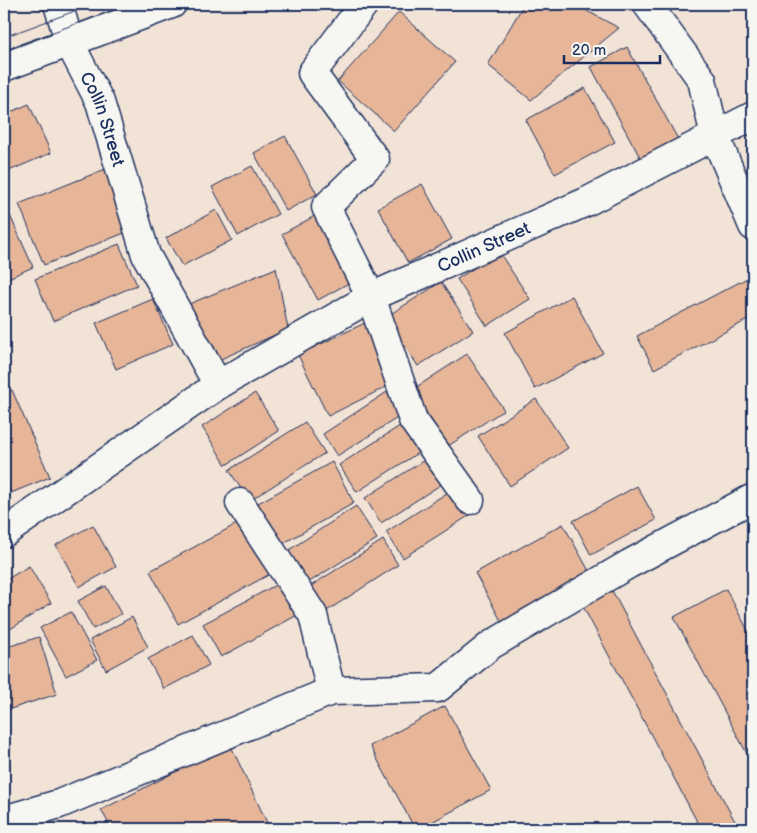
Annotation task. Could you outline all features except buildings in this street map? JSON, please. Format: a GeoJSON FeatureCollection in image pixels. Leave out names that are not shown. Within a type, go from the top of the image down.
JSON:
{"type":"FeatureCollection","features":[{"type":"Feature","properties":{"kind":"street","name":"Collin Street"},"geometry":{"type":"LineString","coordinates":[[58,4],[70,44],[100,102],[146,255],[218,385]]}},
{"type":"Feature","properties":{"kind":"street"},"geometry":{"type":"LineString","coordinates":[[4,67],[70,44],[172,4]]}},
{"type":"Feature","properties":{"kind":"street"},"geometry":{"type":"LineString","coordinates":[[364,4],[312,73],[375,159],[326,207],[371,297],[413,420],[470,500]]}},
{"type":"Feature","properties":{"kind":"street"},"geometry":{"type":"LineString","coordinates":[[647,4],[702,80],[715,136],[753,226]]}},
{"type":"Feature","properties":{"kind":"street","name":"Collin Street"},"geometry":{"type":"LineString","coordinates":[[4,533],[218,385],[371,297],[586,202],[753,116]]}},
{"type":"Feature","properties":{"kind":"street"},"geometry":{"type":"LineString","coordinates":[[4,820],[59,804],[331,691],[438,688],[491,645],[629,564],[753,498]]}},
{"type":"Feature","properties":{"kind":"street"},"geometry":{"type":"LineString","coordinates":[[240,503],[313,615],[331,691]]}},
{"type":"Feature","properties":{"kind":"tram line"},"geometry":{"type":"LineString","coordinates":[[4,37],[94,4]]}},
{"type":"Feature","properties":{"kind":"tram line"},"geometry":{"type":"LineString","coordinates":[[4,50],[130,4]]}}]}
